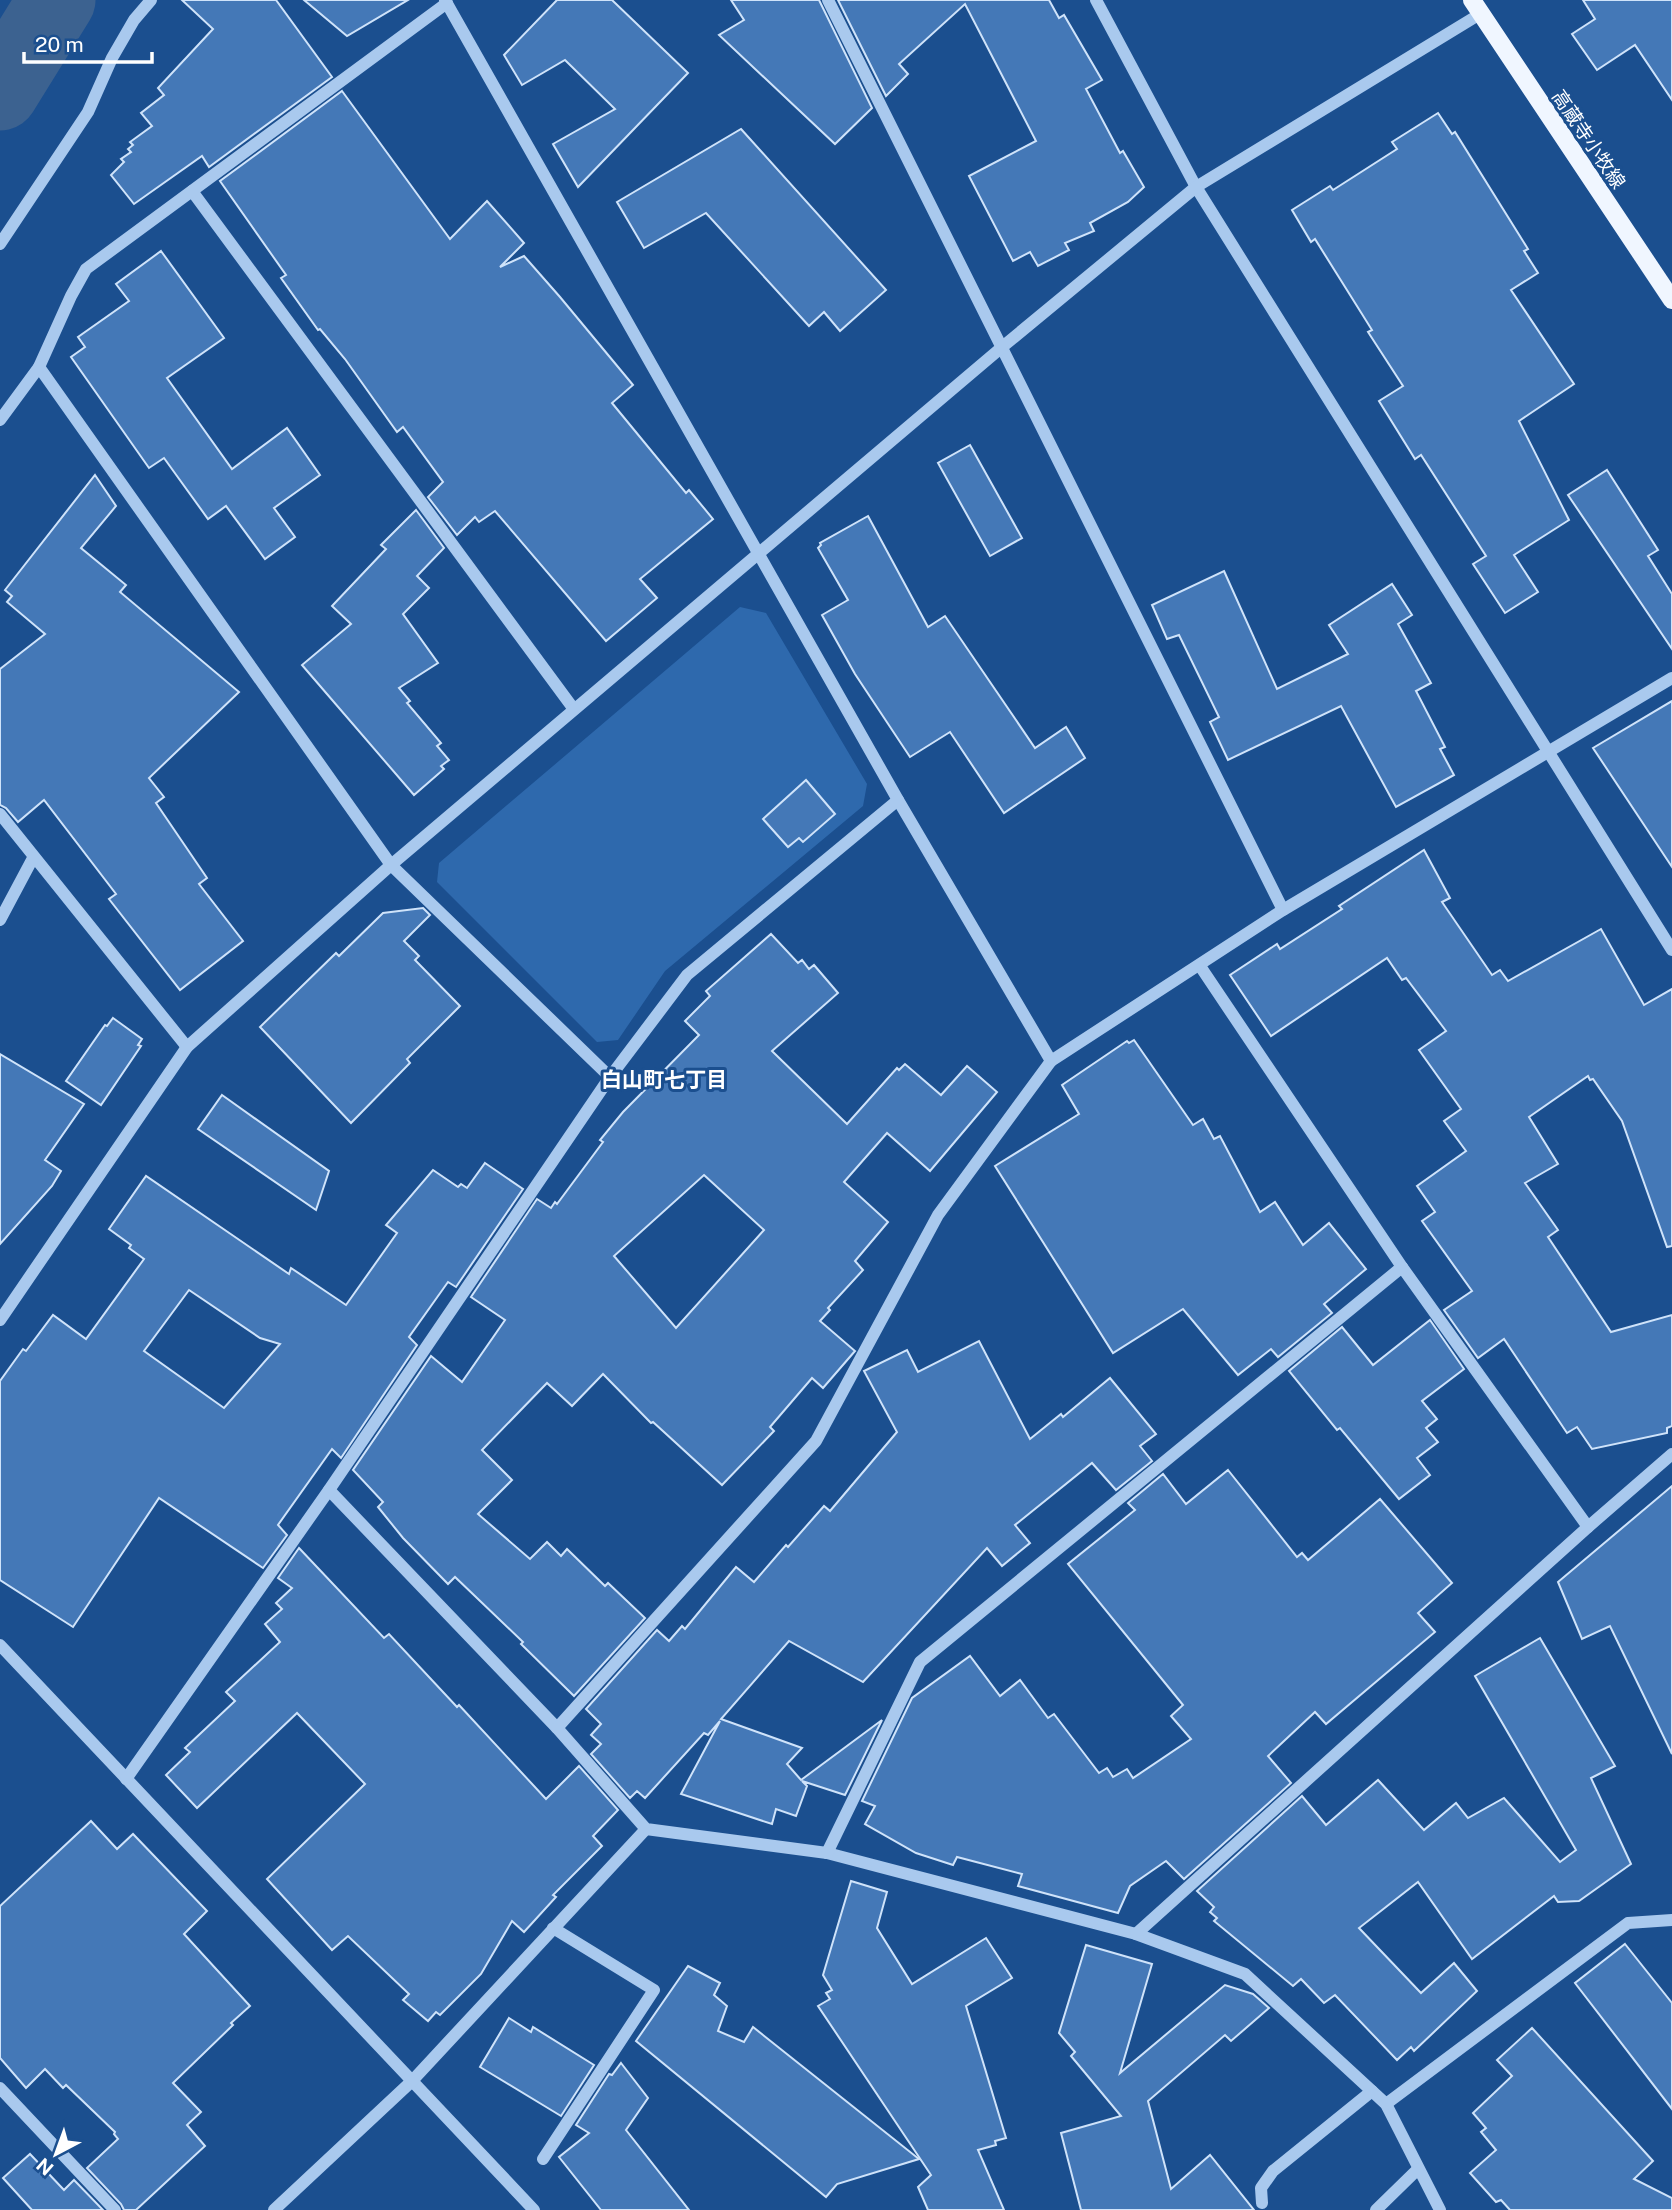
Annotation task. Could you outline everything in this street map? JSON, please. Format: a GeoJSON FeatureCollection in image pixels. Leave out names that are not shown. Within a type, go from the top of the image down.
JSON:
{"type":"FeatureCollection","features":[{"type":"Feature","properties":{"kind":"main road","name":"高蔵寺小牧線"},"geometry":{"type":"LineString","coordinates":[[1476,7],[1672,300]]}},
{"type":"Feature","properties":{"kind":"street"},"geometry":{"type":"LineString","coordinates":[[0,244],[88,112],[112,58],[134,20],[151,0]]}},
{"type":"Feature","properties":{"kind":"street"},"geometry":{"type":"LineString","coordinates":[[828,0],[1283,910]]}},
{"type":"Feature","properties":{"kind":"street"},"geometry":{"type":"LineString","coordinates":[[1096,0],[1196,187],[1672,950]]}},
{"type":"Feature","properties":{"kind":"street"},"geometry":{"type":"LineString","coordinates":[[0,420],[39,368],[86,269],[446,1],[898,800],[1051,1061]]}},
{"type":"Feature","properties":{"kind":"street"},"geometry":{"type":"LineString","coordinates":[[0,1320],[187,1047],[391,865],[758,552],[1196,187],[1476,7]]}},
{"type":"Feature","properties":{"kind":"street"},"geometry":{"type":"LineString","coordinates":[[192,191],[573,708]]}},
{"type":"Feature","properties":{"kind":"street"},"geometry":{"type":"LineString","coordinates":[[39,368],[391,865],[610,1077]]}},
{"type":"Feature","properties":{"kind":"street"},"geometry":{"type":"LineString","coordinates":[[557,1728],[816,1441],[939,1215],[1051,1061],[1283,910],[1672,678]]}},
{"type":"Feature","properties":{"kind":"street"},"geometry":{"type":"LineString","coordinates":[[126,1779],[329,1490],[610,1077],[687,975],[898,800]]}},
{"type":"Feature","properties":{"kind":"street"},"geometry":{"type":"LineString","coordinates":[[0,814],[187,1047]]}},
{"type":"Feature","properties":{"kind":"street"},"geometry":{"type":"LineString","coordinates":[[0,920],[33,858]]}},
{"type":"Feature","properties":{"kind":"street"},"geometry":{"type":"LineString","coordinates":[[1199,966],[1402,1268],[1588,1527]]}},
{"type":"Feature","properties":{"kind":"street"},"geometry":{"type":"LineString","coordinates":[[827,1853],[920,1662],[1402,1268]]}},
{"type":"Feature","properties":{"kind":"street"},"geometry":{"type":"LineString","coordinates":[[1136,1934],[1672,1454]]}},
{"type":"Feature","properties":{"kind":"street"},"geometry":{"type":"LineString","coordinates":[[329,1490],[557,1728],[646,1829],[827,1853],[1136,1934],[1245,1974],[1386,2104],[1440,2210]]}},
{"type":"Feature","properties":{"kind":"street"},"geometry":{"type":"LineString","coordinates":[[0,1644],[534,2210]]}},
{"type":"Feature","properties":{"kind":"street"},"geometry":{"type":"LineString","coordinates":[[274,2210],[412,2081],[646,1829]]}},
{"type":"Feature","properties":{"kind":"street"},"geometry":{"type":"LineString","coordinates":[[1386,2104],[1628,1923],[1672,1920]]}},
{"type":"Feature","properties":{"kind":"street"},"geometry":{"type":"LineString","coordinates":[[543,2160],[654,1990],[553,1928]]}},
{"type":"Feature","properties":{"kind":"street"},"geometry":{"type":"LineString","coordinates":[[0,2088],[115,2210]]}},
{"type":"Feature","properties":{"kind":"street"},"geometry":{"type":"LineString","coordinates":[[1262,2203],[1261,2188],[1273,2171],[1372,2091]]}},
{"type":"Feature","properties":{"kind":"street"},"geometry":{"type":"LineString","coordinates":[[1376,2210],[1418,2169]]}},
{"type":"Feature","properties":{"kind":"shaded area"},"geometry":{"type":"Polygon","coordinates":[[[740,607],[766,613],[867,784],[863,806],[665,971],[618,1040],[597,1042],[437,882],[439,863],[740,607]]]}},
{"type":"Feature","properties":{"kind":"building"},"geometry":{"type":"Polygon","coordinates":[[[182,0],[276,0],[332,77],[209,167],[202,156],[134,204],[111,175],[124,162],[121,159],[131,152],[128,149],[133,145],[130,142],[152,126],[141,113],[164,95],[158,88],[213,29],[182,0]]]}},
{"type":"Feature","properties":{"kind":"building"},"geometry":{"type":"Polygon","coordinates":[[[304,0],[408,0],[347,36],[304,0]]]}},
{"type":"Feature","properties":{"kind":"building"},"geometry":{"type":"Polygon","coordinates":[[[557,0],[612,0],[688,73],[578,187],[553,144],[615,109],[565,60],[522,85],[504,55],[557,0]]]}},
{"type":"Feature","properties":{"kind":"building"},"geometry":{"type":"Polygon","coordinates":[[[731,0],[819,0],[872,108],[835,144],[719,35],[744,20],[731,0]]]}},
{"type":"Feature","properties":{"kind":"building"},"geometry":{"type":"Polygon","coordinates":[[[838,0],[1049,0],[1059,18],[1064,15],[1102,80],[1086,89],[1120,153],[1123,151],[1144,187],[1128,202],[1090,223],[1094,231],[1065,243],[1069,250],[1038,266],[1030,252],[1013,261],[969,176],[1036,141],[965,4],[899,64],[908,74],[886,96],[838,0]]]}},
{"type":"Feature","properties":{"kind":"building"},"geometry":{"type":"Polygon","coordinates":[[[1583,0],[1672,0],[1672,100],[1635,45],[1597,70],[1572,34],[1595,19],[1583,0]]]}},
{"type":"Feature","properties":{"kind":"building"},"geometry":{"type":"Polygon","coordinates":[[[342,91],[450,239],[487,201],[524,243],[500,267],[524,256],[560,297],[633,385],[612,403],[686,493],[689,490],[713,519],[640,579],[657,598],[606,641],[495,511],[479,522],[475,517],[457,535],[428,497],[443,482],[403,427],[397,432],[345,359],[320,329],[318,330],[281,278],[286,275],[220,181],[342,91]]]}},
{"type":"Feature","properties":{"kind":"building"},"geometry":{"type":"Polygon","coordinates":[[[1438,113],[1452,134],[1455,132],[1528,249],[1524,251],[1538,273],[1511,290],[1574,384],[1519,421],[1569,520],[1514,555],[1538,592],[1505,613],[1473,564],[1486,556],[1421,455],[1415,459],[1379,401],[1403,386],[1368,332],[1372,330],[1315,239],[1311,242],[1292,210],[1330,186],[1333,190],[1397,149],[1392,142],[1438,113]]]}},
{"type":"Feature","properties":{"kind":"building"},"geometry":{"type":"Polygon","coordinates":[[[741,129],[886,290],[840,331],[824,312],[809,326],[706,213],[644,248],[617,202],[741,129]]]}},
{"type":"Feature","properties":{"kind":"building"},"geometry":{"type":"Polygon","coordinates":[[[161,251],[224,338],[167,378],[232,469],[287,428],[320,475],[274,508],[295,537],[265,559],[226,506],[208,519],[164,458],[149,468],[71,357],[85,347],[78,337],[129,301],[116,284],[161,251]]]}},
{"type":"Feature","properties":{"kind":"building"},"geometry":{"type":"Polygon","coordinates":[[[970,445],[1022,538],[990,556],[938,463],[970,445]]]}},
{"type":"Feature","properties":{"kind":"building"},"geometry":{"type":"Polygon","coordinates":[[[1607,470],[1658,550],[1648,556],[1672,594],[1672,649],[1568,495],[1607,470]]]}},
{"type":"Feature","properties":{"kind":"building"},"geometry":{"type":"Polygon","coordinates":[[[95,475],[116,506],[81,548],[126,585],[120,592],[239,692],[149,778],[164,797],[156,803],[207,878],[199,884],[243,941],[180,990],[109,899],[116,894],[44,800],[18,822],[0,805],[0,669],[45,634],[7,602],[12,596],[5,590],[95,475]]]}},
{"type":"Feature","properties":{"kind":"building"},"geometry":{"type":"Polygon","coordinates":[[[416,510],[444,548],[417,576],[429,588],[403,614],[438,663],[399,688],[410,701],[407,703],[441,743],[437,746],[449,760],[441,766],[444,769],[414,795],[302,665],[351,624],[332,606],[386,549],[381,545],[416,510]]]}},
{"type":"Feature","properties":{"kind":"building"},"geometry":{"type":"Polygon","coordinates":[[[868,516],[928,627],[945,616],[1035,748],[1066,727],[1085,758],[1004,813],[950,732],[910,757],[855,674],[822,615],[848,600],[818,548],[820,543],[868,516]]]}},
{"type":"Feature","properties":{"kind":"building"},"geometry":{"type":"Polygon","coordinates":[[[1224,571],[1277,689],[1348,654],[1329,625],[1392,584],[1412,615],[1398,624],[1431,683],[1416,691],[1445,747],[1440,749],[1454,775],[1396,807],[1341,706],[1228,760],[1210,722],[1219,717],[1179,635],[1167,639],[1152,605],[1224,571]]]}},
{"type":"Feature","properties":{"kind":"building"},"geometry":{"type":"Polygon","coordinates":[[[1672,701],[1672,867],[1593,748],[1672,701]]]}},
{"type":"Feature","properties":{"kind":"building"},"geometry":{"type":"Polygon","coordinates":[[[806,780],[835,814],[803,842],[799,838],[788,847],[763,819],[806,780]]]}},
{"type":"Feature","properties":{"kind":"building"},"geometry":{"type":"Polygon","coordinates":[[[1424,850],[1450,898],[1442,902],[1492,975],[1500,970],[1508,981],[1601,929],[1644,1005],[1672,989],[1672,1246],[1667,1247],[1622,1121],[1593,1079],[1590,1080],[1588,1076],[1529,1117],[1558,1164],[1525,1183],[1558,1230],[1548,1237],[1611,1332],[1672,1315],[1672,1426],[1667,1428],[1667,1433],[1592,1449],[1577,1427],[1567,1433],[1504,1339],[1478,1358],[1444,1310],[1472,1291],[1422,1221],[1435,1212],[1417,1186],[1466,1151],[1444,1121],[1461,1109],[1419,1050],[1446,1031],[1406,978],[1402,980],[1387,958],[1271,1036],[1230,975],[1277,944],[1280,949],[1342,909],[1339,906],[1424,850]]]}},
{"type":"Feature","properties":{"kind":"building"},"geometry":{"type":"Polygon","coordinates":[[[423,908],[430,915],[404,941],[419,956],[415,960],[460,1006],[407,1059],[410,1063],[351,1123],[260,1027],[336,953],[339,956],[383,913],[423,908]]]}},
{"type":"Feature","properties":{"kind":"building"},"geometry":{"type":"Polygon","coordinates":[[[771,934],[798,963],[802,960],[809,969],[814,965],[838,993],[772,1051],[847,1124],[897,1068],[899,1070],[905,1064],[941,1095],[967,1066],[997,1092],[930,1171],[887,1133],[844,1182],[888,1222],[855,1261],[863,1270],[828,1308],[830,1310],[820,1321],[855,1351],[823,1388],[812,1378],[770,1427],[774,1431],[722,1485],[651,1423],[603,1374],[572,1406],[547,1383],[482,1450],[512,1480],[478,1514],[530,1559],[547,1542],[561,1556],[567,1549],[605,1586],[608,1583],[645,1618],[574,1696],[521,1644],[523,1642],[455,1577],[448,1584],[403,1538],[378,1507],[383,1502],[353,1470],[431,1356],[462,1382],[505,1320],[471,1297],[537,1199],[551,1208],[555,1202],[557,1204],[603,1142],[600,1140],[623,1112],[699,1035],[685,1021],[710,996],[706,991],[771,934]],[[704,1175],[614,1256],[676,1328],[764,1230],[704,1175]]]}},
{"type":"Feature","properties":{"kind":"building"},"geometry":{"type":"Polygon","coordinates":[[[113,1018],[142,1039],[138,1045],[141,1046],[101,1105],[66,1081],[105,1025],[113,1018]]]}},
{"type":"Feature","properties":{"kind":"building"},"geometry":{"type":"Polygon","coordinates":[[[1134,1040],[1193,1125],[1203,1119],[1214,1139],[1220,1136],[1260,1212],[1275,1202],[1303,1245],[1329,1223],[1366,1269],[1324,1304],[1332,1313],[1278,1357],[1271,1349],[1238,1375],[1183,1309],[1113,1353],[995,1166],[1079,1114],[1062,1085],[1127,1041],[1129,1043],[1134,1040]]]}},
{"type":"Feature","properties":{"kind":"building"},"geometry":{"type":"Polygon","coordinates":[[[0,1054],[84,1104],[45,1160],[61,1171],[52,1186],[0,1244],[0,1054]]]}},
{"type":"Feature","properties":{"kind":"building"},"geometry":{"type":"Polygon","coordinates":[[[222,1095],[329,1171],[316,1210],[198,1129],[222,1095]]]}},
{"type":"Feature","properties":{"kind":"building"},"geometry":{"type":"Polygon","coordinates":[[[485,1163],[523,1189],[456,1287],[448,1282],[409,1337],[417,1345],[341,1458],[332,1449],[278,1525],[287,1535],[263,1568],[159,1498],[73,1627],[0,1580],[0,1381],[23,1349],[26,1351],[53,1315],[86,1339],[144,1259],[129,1248],[131,1245],[109,1229],[146,1176],[289,1274],[291,1268],[346,1305],[397,1233],[386,1225],[433,1170],[458,1187],[461,1184],[467,1188],[485,1163]],[[189,1290],[144,1351],[224,1408],[280,1344],[260,1338],[189,1290]]]}},
{"type":"Feature","properties":{"kind":"building"},"geometry":{"type":"Polygon","coordinates":[[[1430,1320],[1464,1369],[1422,1401],[1437,1419],[1426,1428],[1438,1442],[1417,1458],[1430,1475],[1399,1499],[1289,1371],[1342,1327],[1373,1365],[1430,1320]]]}},
{"type":"Feature","properties":{"kind":"building"},"geometry":{"type":"Polygon","coordinates":[[[979,1341],[1030,1439],[1061,1414],[1063,1417],[1110,1378],[1156,1434],[1140,1446],[1152,1461],[1116,1490],[1092,1463],[1015,1525],[1030,1543],[1002,1566],[987,1548],[863,1682],[789,1641],[721,1719],[802,1748],[787,1764],[801,1780],[882,1720],[845,1795],[802,1781],[807,1786],[796,1816],[776,1809],[772,1824],[681,1794],[720,1721],[708,1735],[704,1733],[645,1798],[637,1791],[630,1798],[591,1754],[601,1744],[591,1735],[601,1724],[586,1709],[657,1630],[669,1641],[682,1626],[685,1629],[736,1567],[754,1582],[824,1506],[830,1511],[897,1432],[864,1371],[907,1350],[918,1372],[979,1341]]]}},
{"type":"Feature","properties":{"kind":"building"},"geometry":{"type":"Polygon","coordinates":[[[1228,1470],[1297,1557],[1302,1553],[1308,1560],[1380,1499],[1452,1583],[1418,1613],[1435,1632],[1326,1724],[1315,1712],[1268,1756],[1291,1783],[1184,1879],[1166,1861],[1130,1886],[1118,1913],[1018,1886],[1022,1874],[957,1857],[953,1865],[916,1853],[865,1824],[875,1806],[862,1801],[912,1698],[970,1656],[1000,1696],[1020,1680],[1048,1718],[1054,1714],[1099,1773],[1107,1768],[1113,1777],[1127,1769],[1133,1778],[1191,1739],[1171,1716],[1183,1705],[1068,1564],[1135,1510],[1128,1503],[1163,1474],[1186,1504],[1228,1470]]]}},
{"type":"Feature","properties":{"kind":"building"},"geometry":{"type":"Polygon","coordinates":[[[1672,1486],[1672,1754],[1610,1626],[1582,1639],[1558,1582],[1672,1486]]]}},
{"type":"Feature","properties":{"kind":"building"},"geometry":{"type":"Polygon","coordinates":[[[299,1548],[384,1638],[389,1634],[457,1707],[459,1705],[546,1799],[579,1766],[618,1810],[593,1836],[602,1846],[553,1895],[556,1897],[524,1932],[512,1921],[481,1974],[440,2015],[436,2012],[428,2021],[403,2000],[409,1994],[348,1936],[332,1950],[267,1879],[365,1784],[297,1713],[197,1808],[166,1775],[190,1752],[185,1748],[235,1701],[226,1692],[280,1642],[265,1624],[282,1609],[276,1603],[292,1588],[278,1578],[299,1548]]]}},
{"type":"Feature","properties":{"kind":"building"},"geometry":{"type":"Polygon","coordinates":[[[1540,1638],[1615,1766],[1591,1778],[1631,1864],[1579,1901],[1558,1902],[1554,1896],[1472,1959],[1418,1882],[1359,1928],[1421,1993],[1454,1963],[1477,1991],[1414,2051],[1411,2047],[1397,2060],[1335,1995],[1324,2003],[1301,1979],[1293,1986],[1214,1921],[1217,1918],[1210,1912],[1214,1907],[1197,1891],[1302,1796],[1326,1825],[1378,1780],[1424,1830],[1456,1803],[1468,1818],[1504,1798],[1560,1862],[1576,1850],[1475,1676],[1540,1638]]]}},
{"type":"Feature","properties":{"kind":"building"},"geometry":{"type":"Polygon","coordinates":[[[91,1821],[117,1849],[133,1834],[207,1911],[184,1934],[250,2006],[173,2083],[201,2112],[187,2125],[205,2146],[136,2210],[124,2210],[87,2168],[118,2139],[115,2132],[66,2085],[63,2088],[45,2069],[26,2088],[0,2058],[0,1906],[91,1821]]]}},
{"type":"Feature","properties":{"kind":"building"},"geometry":{"type":"Polygon","coordinates":[[[851,1881],[887,1892],[877,1928],[912,1984],[986,1938],[1012,1978],[966,2006],[1006,2138],[995,2141],[996,2145],[978,2150],[1004,2210],[928,2210],[918,2187],[931,2175],[818,2006],[830,1999],[826,1993],[832,1990],[823,1975],[851,1881]]]}},
{"type":"Feature","properties":{"kind":"building"},"geometry":{"type":"Polygon","coordinates":[[[1625,1944],[1672,2003],[1672,2109],[1575,1983],[1625,1944]]]}},
{"type":"Feature","properties":{"kind":"building"},"geometry":{"type":"Polygon","coordinates":[[[1086,1945],[1152,1964],[1120,2073],[1225,1985],[1253,1994],[1269,2008],[1231,2041],[1225,2035],[1148,2101],[1171,2189],[1210,2155],[1254,2210],[1081,2210],[1061,2133],[1121,2116],[1071,2056],[1075,2052],[1059,2033],[1086,1945]]]}},
{"type":"Feature","properties":{"kind":"building"},"geometry":{"type":"Polygon","coordinates":[[[688,1966],[720,1983],[714,1995],[727,2006],[718,2031],[744,2042],[753,2027],[919,2159],[837,2184],[826,2197],[636,2041],[688,1966]]]}},
{"type":"Feature","properties":{"kind":"building"},"geometry":{"type":"Polygon","coordinates":[[[509,2018],[531,2032],[533,2027],[594,2065],[561,2116],[480,2067],[509,2018]]]}},
{"type":"Feature","properties":{"kind":"building"},"geometry":{"type":"Polygon","coordinates":[[[1532,2028],[1653,2161],[1634,2179],[1672,2198],[1672,2210],[1510,2210],[1501,2200],[1496,2202],[1470,2173],[1496,2150],[1481,2132],[1486,2128],[1473,2113],[1512,2076],[1497,2060],[1532,2028]]]}},
{"type":"Feature","properties":{"kind":"building"},"geometry":{"type":"Polygon","coordinates":[[[621,2063],[648,2098],[626,2130],[689,2210],[601,2210],[559,2157],[589,2133],[576,2125],[609,2074],[612,2075],[621,2063]]]}},
{"type":"Feature","properties":{"kind":"building"},"geometry":{"type":"Polygon","coordinates":[[[30,2154],[64,2190],[74,2180],[103,2210],[32,2210],[3,2178],[30,2154]]]}},
{"type":"Feature","properties":{"kind":"waterway"},"geometry":{"type":"LineString","coordinates":[[0,92],[57,0]]}},
{"type":"Feature","properties":{"kind":"district","name":"白山町七丁目"},"geometry":{"type":"Point","coordinates":[664,1080]}}]}
